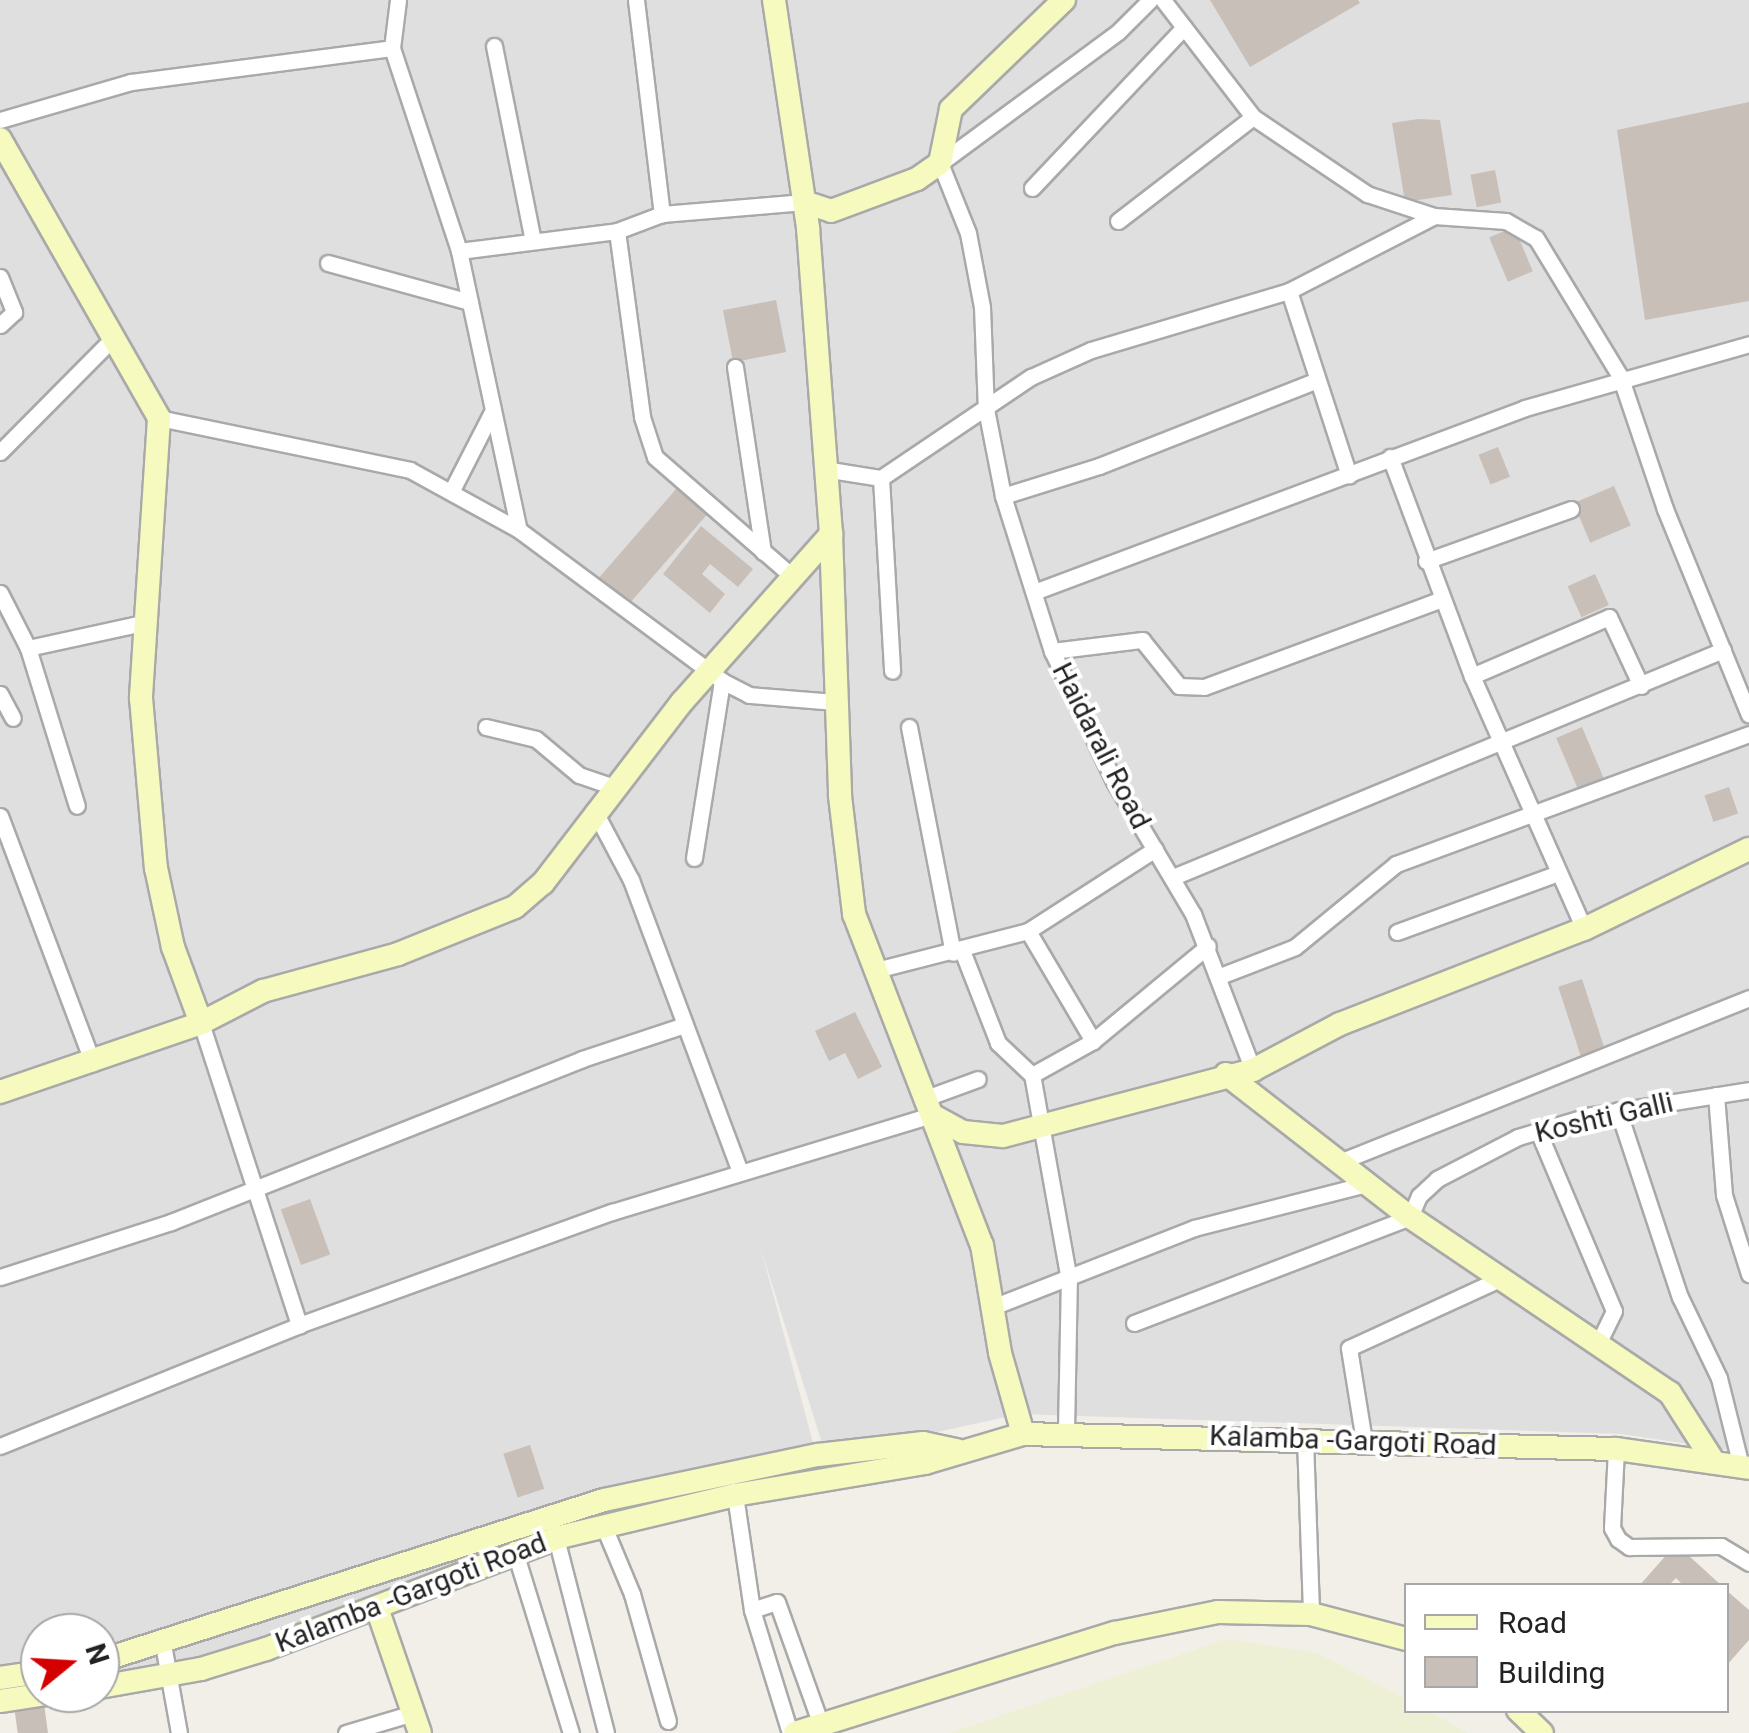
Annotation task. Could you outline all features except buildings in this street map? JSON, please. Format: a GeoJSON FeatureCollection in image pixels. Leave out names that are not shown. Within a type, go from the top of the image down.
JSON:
{"type":"FeatureCollection","features":[{"type":"Feature","properties":{"kind":"street"},"geometry":{"type":"LineString","coordinates":[[398,0],[392,48],[459,251],[518,530]]}},
{"type":"Feature","properties":{"kind":"street"},"geometry":{"type":"LineString","coordinates":[[636,0],[662,214]]}},
{"type":"Feature","properties":{"kind":"street"},"geometry":{"type":"LineString","coordinates":[[774,0],[804,202],[831,534],[834,702],[854,914],[982,1245],[1000,1353],[1023,1434]]}},
{"type":"Feature","properties":{"kind":"street"},"geometry":{"type":"LineString","coordinates":[[940,163],[951,110],[1064,0]]}},
{"type":"Feature","properties":{"kind":"street"},"geometry":{"type":"LineString","coordinates":[[459,251],[532,238],[617,230],[662,214],[804,202],[831,211],[902,186],[940,163],[1118,32],[1150,0]]}},
{"type":"Feature","properties":{"kind":"street"},"geometry":{"type":"LineString","coordinates":[[1163,0],[1253,117],[1367,194],[1434,216],[1523,226],[1620,376],[1749,715]]}},
{"type":"Feature","properties":{"kind":"street"},"geometry":{"type":"LineString","coordinates":[[1032,188],[1184,28]]}},
{"type":"Feature","properties":{"kind":"street"},"geometry":{"type":"LineString","coordinates":[[494,46],[532,238]]}},
{"type":"Feature","properties":{"kind":"street"},"geometry":{"type":"LineString","coordinates":[[0,120],[131,82],[392,48]]}},
{"type":"Feature","properties":{"kind":"street"},"geometry":{"type":"LineString","coordinates":[[1118,222],[1253,117]]}},
{"type":"Feature","properties":{"kind":"street"},"geometry":{"type":"LineString","coordinates":[[0,139],[116,336],[159,418],[141,698],[156,868],[173,947],[299,1325]]}},
{"type":"Feature","properties":{"kind":"street","name":"Haidarali Road"},"geometry":{"type":"LineString","coordinates":[[940,163],[959,205],[975,270],[986,409],[1003,496],[1052,650],[1208,946],[1253,1070]]}},
{"type":"Feature","properties":{"kind":"street"},"geometry":{"type":"LineString","coordinates":[[824,469],[881,478],[1031,377],[1091,350],[1289,291],[1434,216]]}},
{"type":"Feature","properties":{"kind":"street"},"geometry":{"type":"LineString","coordinates":[[617,230],[642,418],[654,457],[792,577]]}},
{"type":"Feature","properties":{"kind":"street"},"geometry":{"type":"LineString","coordinates":[[328,263],[470,302]]}},
{"type":"Feature","properties":{"kind":"street"},"geometry":{"type":"LineString","coordinates":[[0,277],[14,312],[0,325]]}},
{"type":"Feature","properties":{"kind":"street"},"geometry":{"type":"LineString","coordinates":[[1289,291],[1348,476]]}},
{"type":"Feature","properties":{"kind":"street"},"geometry":{"type":"LineString","coordinates":[[0,452],[116,336]]}},
{"type":"Feature","properties":{"kind":"street"},"geometry":{"type":"LineString","coordinates":[[1034,592],[1348,476],[1390,456],[1620,376],[1749,344]]}},
{"type":"Feature","properties":{"kind":"street"},"geometry":{"type":"LineString","coordinates":[[736,367],[763,552]]}},
{"type":"Feature","properties":{"kind":"street"},"geometry":{"type":"LineString","coordinates":[[1003,496],[1099,466],[1316,381]]}},
{"type":"Feature","properties":{"kind":"street"},"geometry":{"type":"LineString","coordinates":[[451,492],[493,410]]}},
{"type":"Feature","properties":{"kind":"street"},"geometry":{"type":"LineString","coordinates":[[159,418],[410,470],[518,530],[716,677],[749,695],[834,702]]}},
{"type":"Feature","properties":{"kind":"street"},"geometry":{"type":"LineString","coordinates":[[1390,456],[1472,676],[1584,929]]}},
{"type":"Feature","properties":{"kind":"street"},"geometry":{"type":"LineString","coordinates":[[881,478],[892,671]]}},
{"type":"Feature","properties":{"kind":"street"},"geometry":{"type":"LineString","coordinates":[[1426,561],[1571,508]]}},
{"type":"Feature","properties":{"kind":"street"},"geometry":{"type":"LineString","coordinates":[[0,1092],[201,1023],[263,991],[398,954],[515,906],[543,884],[594,810],[716,677],[792,577],[831,534]]}},
{"type":"Feature","properties":{"kind":"street"},"geometry":{"type":"LineString","coordinates":[[0,593],[28,648],[76,806]]}},
{"type":"Feature","properties":{"kind":"street"},"geometry":{"type":"LineString","coordinates":[[1052,650],[1142,640],[1179,686],[1204,687],[1442,599]]}},
{"type":"Feature","properties":{"kind":"street"},"geometry":{"type":"LineString","coordinates":[[1472,676],[1610,617],[1641,686]]}},
{"type":"Feature","properties":{"kind":"street"},"geometry":{"type":"LineString","coordinates":[[28,648],[143,623]]}},
{"type":"Feature","properties":{"kind":"street"},"geometry":{"type":"LineString","coordinates":[[1173,878],[1723,650]]}},
{"type":"Feature","properties":{"kind":"street"},"geometry":{"type":"LineString","coordinates":[[694,858],[716,677]]}},
{"type":"Feature","properties":{"kind":"street"},"geometry":{"type":"LineString","coordinates":[[0,694],[13,718]]}},
{"type":"Feature","properties":{"kind":"street"},"geometry":{"type":"LineString","coordinates":[[486,726],[536,739],[579,775],[616,788]]}},
{"type":"Feature","properties":{"kind":"street"},"geometry":{"type":"LineString","coordinates":[[909,727],[958,953],[998,1044],[1032,1074],[1070,1280],[1066,1432]]}},
{"type":"Feature","properties":{"kind":"street"},"geometry":{"type":"LineString","coordinates":[[1220,976],[1294,947],[1396,864],[1749,734]]}},
{"type":"Feature","properties":{"kind":"street"},"geometry":{"type":"LineString","coordinates":[[594,810],[631,880],[740,1172]]}},
{"type":"Feature","properties":{"kind":"street"},"geometry":{"type":"LineString","coordinates":[[0,816],[93,1063]]}},
{"type":"Feature","properties":{"kind":"street"},"geometry":{"type":"LineString","coordinates":[[876,970],[958,953],[1028,931],[1155,849]]}},
{"type":"Feature","properties":{"kind":"street"},"geometry":{"type":"LineString","coordinates":[[929,1106],[978,1136],[1040,1130],[1226,1074],[1253,1070],[1340,1024],[1584,929],[1749,849]]}},
{"type":"Feature","properties":{"kind":"street"},"geometry":{"type":"LineString","coordinates":[[1398,932],[1558,873]]}},
{"type":"Feature","properties":{"kind":"street"},"geometry":{"type":"LineString","coordinates":[[1028,931],[1093,1041]]}},
{"type":"Feature","properties":{"kind":"street"},"geometry":{"type":"LineString","coordinates":[[1032,1074],[1093,1041],[1208,946]]}},
{"type":"Feature","properties":{"kind":"street"},"geometry":{"type":"LineString","coordinates":[[1337,1163],[1749,998]]}},
{"type":"Feature","properties":{"kind":"street"},"geometry":{"type":"LineString","coordinates":[[0,1277],[256,1190],[582,1059],[686,1025]]}},
{"type":"Feature","properties":{"kind":"street"},"geometry":{"type":"LineString","coordinates":[[1226,1074],[1410,1217],[1670,1393],[1714,1462]]}},
{"type":"Feature","properties":{"kind":"street"},"geometry":{"type":"LineString","coordinates":[[0,1446],[299,1325],[929,1106],[978,1079]]}},
{"type":"Feature","properties":{"kind":"street","name":"Koshti Galli"},"geometry":{"type":"LineString","coordinates":[[1410,1217],[1419,1196],[1437,1179],[1538,1131],[1618,1110],[1749,1090]]}},
{"type":"Feature","properties":{"kind":"street"},"geometry":{"type":"LineString","coordinates":[[1716,1095],[1724,1195],[1749,1274]]}},
{"type":"Feature","properties":{"kind":"street"},"geometry":{"type":"LineString","coordinates":[[1618,1110],[1680,1297],[1719,1378],[1745,1467]]}},
{"type":"Feature","properties":{"kind":"street"},"geometry":{"type":"LineString","coordinates":[[1538,1131],[1614,1311],[1597,1346]]}},
{"type":"Feature","properties":{"kind":"street"},"geometry":{"type":"LineString","coordinates":[[995,1306],[1070,1280],[1194,1228],[1366,1184]]}},
{"type":"Feature","properties":{"kind":"street"},"geometry":{"type":"LineString","coordinates":[[1134,1323],[1205,1299],[1410,1217]]}},
{"type":"Feature","properties":{"kind":"street"},"geometry":{"type":"LineString","coordinates":[[1364,1441],[1350,1348],[1500,1278]]}},
{"type":"Feature","properties":{"kind":"street","name":"Kalamba -Gargoti Road"},"geometry":{"type":"LineString","coordinates":[[120,1684],[169,1676],[377,1608],[514,1550],[556,1538],[735,1496],[925,1464],[957,1450],[1023,1434],[1066,1432],[1616,1449],[1745,1467]]}},
{"type":"Feature","properties":{"kind":"street"},"geometry":{"type":"LineString","coordinates":[[1305,1439],[1312,1614]]}},
{"type":"Feature","properties":{"kind":"street","name":"Kalamba -Gargoti Road"},"geometry":{"type":"LineString","coordinates":[[120,1656],[525,1522],[731,1470],[923,1443],[957,1450]]}},
{"type":"Feature","properties":{"kind":"street"},"geometry":{"type":"LineString","coordinates":[[1616,1449],[1612,1528],[1618,1539],[1630,1547],[1721,1546],[1749,1562]]}},
{"type":"Feature","properties":{"kind":"street"},"geometry":{"type":"LineString","coordinates":[[735,1496],[752,1610],[792,1733],[1162,1622],[1218,1612],[1312,1614],[1404,1638]]}},
{"type":"Feature","properties":{"kind":"street"},"geometry":{"type":"LineString","coordinates":[[604,1527],[632,1594],[668,1721]]}},
{"type":"Feature","properties":{"kind":"street"},"geometry":{"type":"LineString","coordinates":[[556,1538],[606,1733]]}},
{"type":"Feature","properties":{"kind":"street"},"geometry":{"type":"LineString","coordinates":[[514,1550],[571,1733]]}},
{"type":"Feature","properties":{"kind":"street"},"geometry":{"type":"LineString","coordinates":[[346,1733],[416,1723],[367,1576]]}},
{"type":"Feature","properties":{"kind":"street"},"geometry":{"type":"LineString","coordinates":[[752,1610],[777,1602],[821,1725]]}},
{"type":"Feature","properties":{"kind":"street"},"geometry":{"type":"LineString","coordinates":[[163,1644],[179,1733]]}},
{"type":"Feature","properties":{"kind":"street"},"geometry":{"type":"LineString","coordinates":[[1521,1713],[1542,1733]]}},
{"type":"Feature","properties":{"kind":"shaded area"},"geometry":{"type":"Polygon","coordinates":[[[0,0],[1749,0],[1749,1453],[1621,1434],[1020,1414],[826,1456],[761,1249],[823,1480],[652,1515],[343,1622],[120,1681],[120,1613],[20,1613],[20,1697],[0,1701],[0,0]]]}},
{"type":"Feature","properties":{"kind":"green space"},"geometry":{"type":"Polygon","coordinates":[[[1226,1639],[1317,1653],[1404,1698],[1404,1713],[1432,1713],[1468,1733],[950,1733],[1226,1639]]]}}]}
